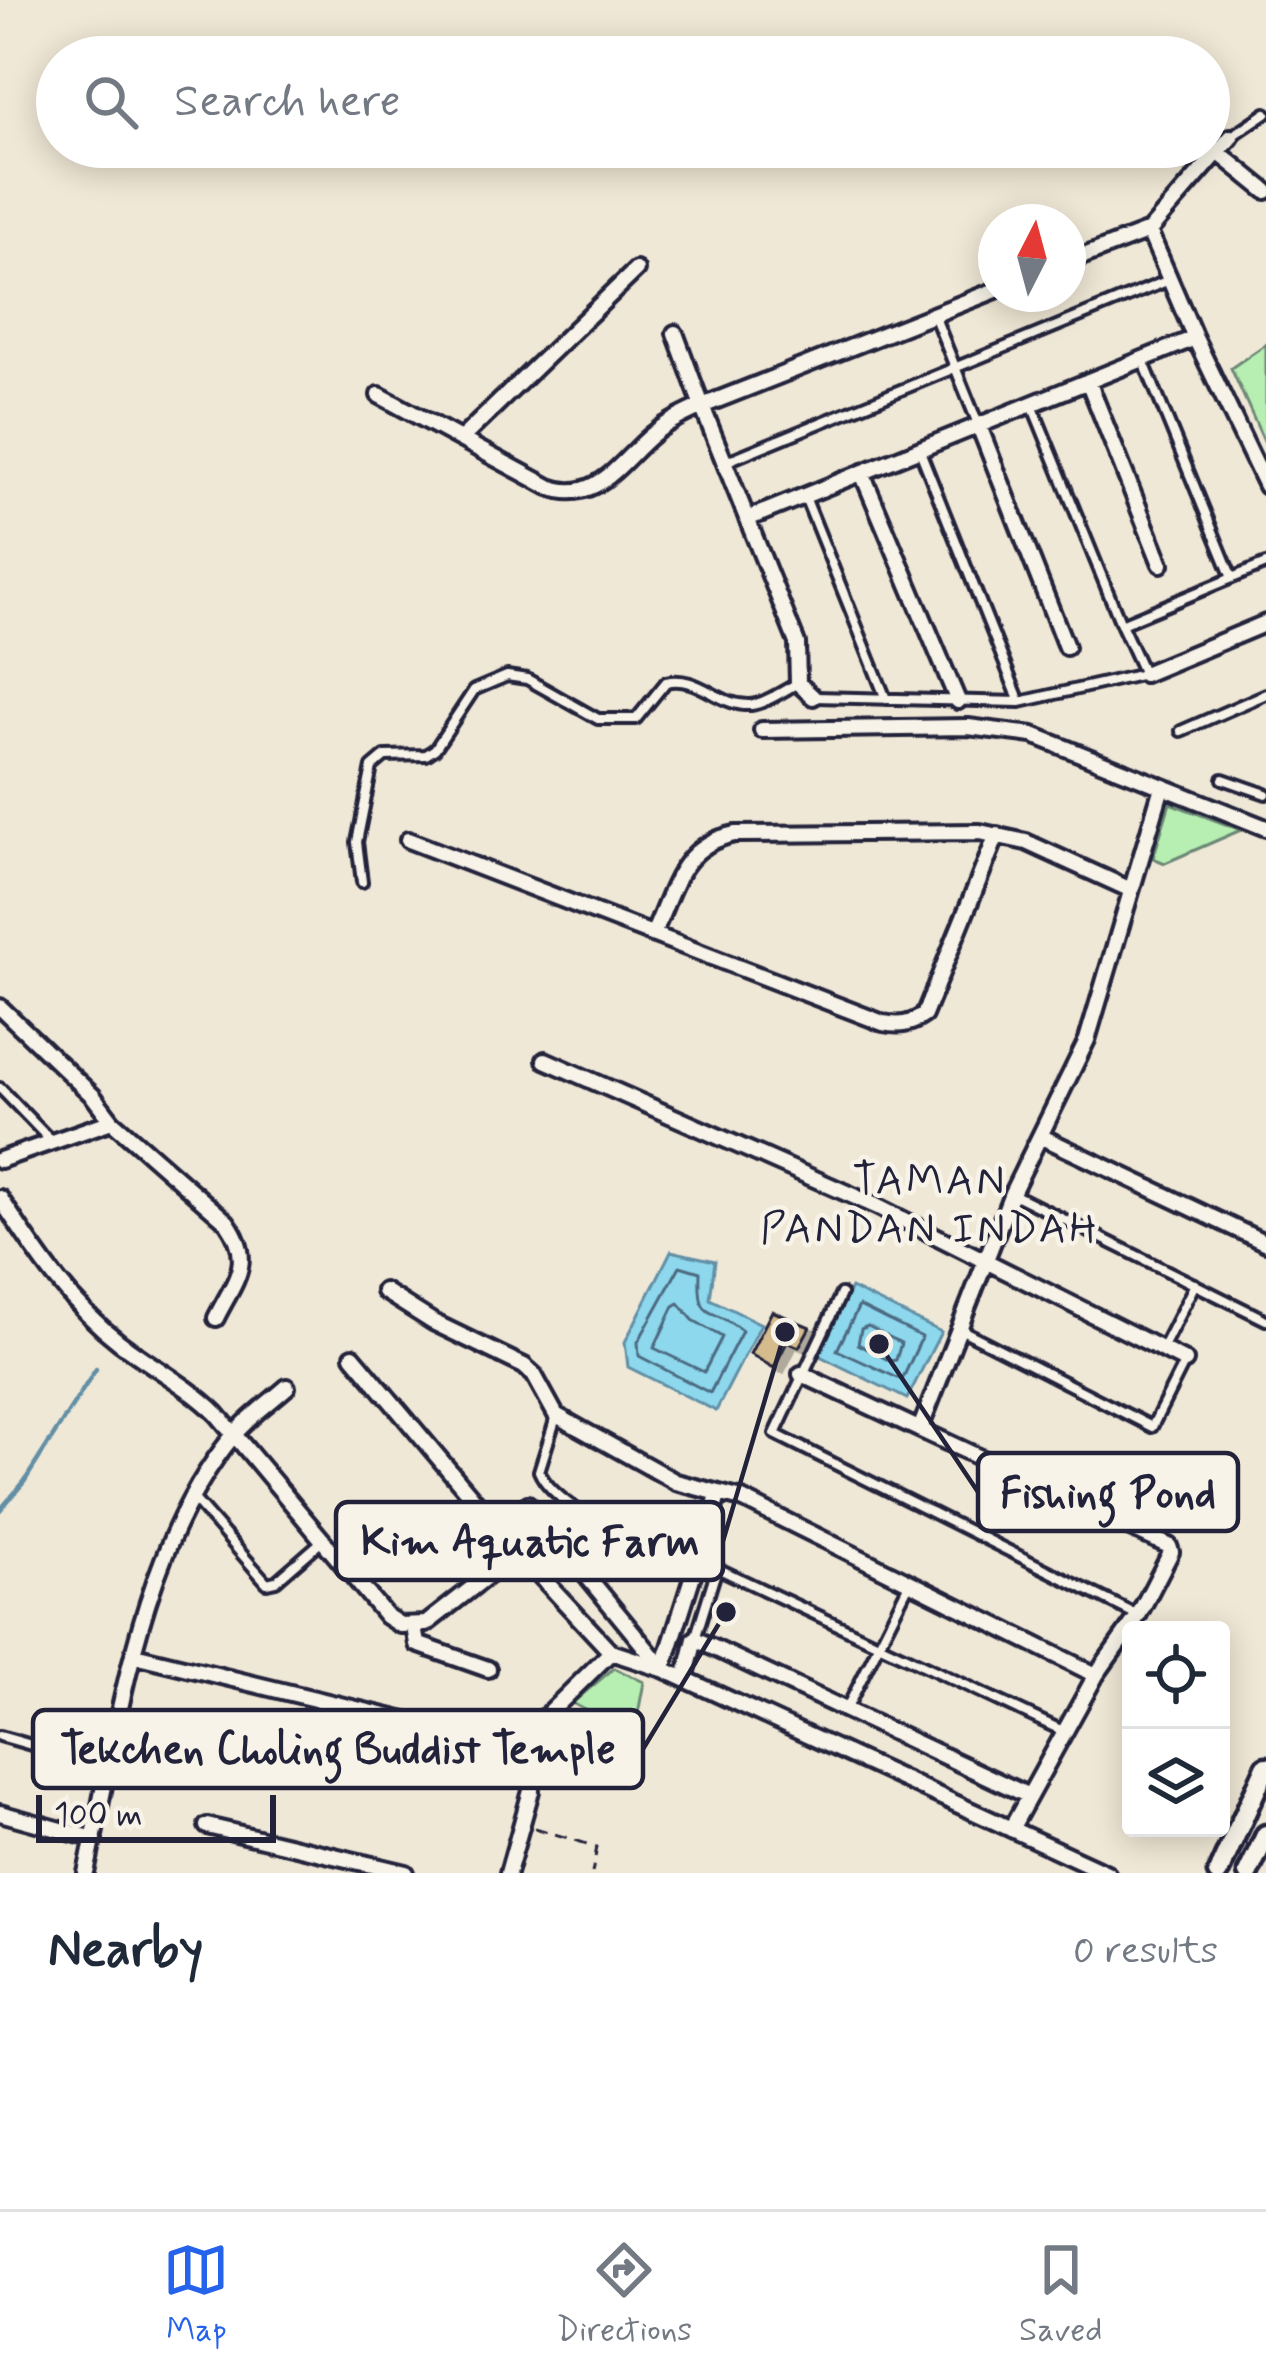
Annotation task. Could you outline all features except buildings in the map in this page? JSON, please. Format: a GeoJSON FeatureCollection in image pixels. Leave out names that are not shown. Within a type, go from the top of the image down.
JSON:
{"type":"FeatureCollection","features":[{"type":"Feature","properties":{"kind":"street"},"geometry":{"type":"LineString","coordinates":[[1230,162],[1266,191]]}},
{"type":"Feature","properties":{"kind":"street"},"geometry":{"type":"LineString","coordinates":[[1086,255],[1149,231],[1204,168]]}},
{"type":"Feature","properties":{"kind":"street"},"geometry":{"type":"LineString","coordinates":[[1149,231],[1266,486]]}},
{"type":"Feature","properties":{"kind":"street"},"geometry":{"type":"LineString","coordinates":[[461,439],[636,270]]}},
{"type":"Feature","properties":{"kind":"street"},"geometry":{"type":"LineString","coordinates":[[379,394],[549,487],[578,493],[603,482],[667,424],[702,406],[978,297]]}},
{"type":"Feature","properties":{"kind":"street"},"geometry":{"type":"LineString","coordinates":[[674,333],[797,644],[798,683],[813,697]]}},
{"type":"Feature","properties":{"kind":"street"},"geometry":{"type":"LineString","coordinates":[[747,519],[1195,338]]}},
{"type":"Feature","properties":{"kind":"street"},"geometry":{"type":"LineString","coordinates":[[1088,381],[1161,564]]}},
{"type":"Feature","properties":{"kind":"street"},"geometry":{"type":"LineString","coordinates":[[979,426],[1066,647]]}},
{"type":"Feature","properties":{"kind":"street"},"geometry":{"type":"LineString","coordinates":[[862,473],[958,700]]}},
{"type":"Feature","properties":{"kind":"street"},"geometry":{"type":"LineString","coordinates":[[1144,674],[1266,623]]}},
{"type":"Feature","properties":{"kind":"street"},"geometry":{"type":"LineString","coordinates":[[762,730],[1002,730],[1064,744],[1266,828]]}},
{"type":"Feature","properties":{"kind":"street"},"geometry":{"type":"LineString","coordinates":[[920,1429],[1012,1193],[1087,1040],[1162,787]]}},
{"type":"Feature","properties":{"kind":"street"},"geometry":{"type":"LineString","coordinates":[[654,932],[685,864],[711,839],[735,834],[917,831],[997,835],[1026,842],[1129,890]]}},
{"type":"Feature","properties":{"kind":"street"},"geometry":{"type":"LineString","coordinates":[[408,840],[883,1023],[912,1024],[924,1015],[997,835]]}},
{"type":"Feature","properties":{"kind":"street"},"geometry":{"type":"LineString","coordinates":[[0,1007],[93,1096],[112,1121],[227,1222],[238,1238],[243,1264],[216,1318]]}},
{"type":"Feature","properties":{"kind":"street"},"geometry":{"type":"LineString","coordinates":[[545,1060],[985,1259],[1185,1361]]}},
{"type":"Feature","properties":{"kind":"street"},"geometry":{"type":"LineString","coordinates":[[0,1160],[112,1121]]}},
{"type":"Feature","properties":{"kind":"street"},"geometry":{"type":"LineString","coordinates":[[1040,1136],[1266,1244]]}},
{"type":"Feature","properties":{"kind":"street"},"geometry":{"type":"LineString","coordinates":[[0,1198],[59,1286],[119,1342],[188,1385],[386,1616],[414,1628],[426,1624],[518,1552]]}},
{"type":"Feature","properties":{"kind":"street"},"geometry":{"type":"LineString","coordinates":[[385,1291],[433,1322],[524,1366],[556,1415],[676,1482],[742,1499],[1096,1675]]}},
{"type":"Feature","properties":{"kind":"street"},"geometry":{"type":"LineString","coordinates":[[353,1356],[518,1552],[611,1652],[685,1678],[1107,1873]]}},
{"type":"Feature","properties":{"kind":"street"},"geometry":{"type":"LineString","coordinates":[[801,1374],[1169,1546],[1171,1552],[1138,1616],[1096,1675],[1011,1829]]}},
{"type":"Feature","properties":{"kind":"street"},"geometry":{"type":"LineString","coordinates":[[86,1873],[134,1655],[178,1519],[233,1434],[287,1388]]}},
{"type":"Feature","properties":{"kind":"street"},"geometry":{"type":"LineString","coordinates":[[663,1669],[719,1493]]}},
{"type":"Feature","properties":{"kind":"street"},"geometry":{"type":"LineString","coordinates":[[528,1504],[663,1669]]}},
{"type":"Feature","properties":{"kind":"street"},"geometry":{"type":"LineString","coordinates":[[414,1628],[417,1643],[432,1652],[488,1670]]}},
{"type":"Feature","properties":{"kind":"street"},"geometry":{"type":"LineString","coordinates":[[685,1678],[695,1639],[1029,1796]]}},
{"type":"Feature","properties":{"kind":"street"},"geometry":{"type":"LineString","coordinates":[[508,1873],[531,1791],[529,1757],[548,1714],[611,1652]]}},
{"type":"Feature","properties":{"kind":"street"},"geometry":{"type":"LineString","coordinates":[[134,1655],[470,1735],[513,1747],[529,1757]]}},
{"type":"Feature","properties":{"kind":"street"},"geometry":{"type":"LineString","coordinates":[[1219,1873],[1266,1768]]}},
{"type":"Feature","properties":{"kind":"street"},"geometry":{"type":"LineString","coordinates":[[1233,1840],[1266,1783]]}},
{"type":"Feature","properties":{"kind":"street"},"geometry":{"type":"LineString","coordinates":[[0,1813],[94,1839]]}},
{"type":"Feature","properties":{"kind":"street"},"geometry":{"type":"LineString","coordinates":[[207,1826],[406,1873]]}},
{"type":"Feature","properties":{"kind":"street"},"geometry":{"type":"LineString","coordinates":[[1248,1873],[1266,1835]]}},
{"type":"Feature","properties":{"kind":"lane"},"geometry":{"type":"LineString","coordinates":[[1231,137],[1266,113]]}},
{"type":"Feature","properties":{"kind":"lane"},"geometry":{"type":"LineString","coordinates":[[724,463],[1169,280]]}},
{"type":"Feature","properties":{"kind":"lane"},"geometry":{"type":"LineString","coordinates":[[934,314],[979,426]]}},
{"type":"Feature","properties":{"kind":"lane"},"geometry":{"type":"LineString","coordinates":[[1142,358],[1232,578]]}},
{"type":"Feature","properties":{"kind":"lane"},"geometry":{"type":"LineString","coordinates":[[813,697],[1020,702],[1144,674],[1031,403]]}},
{"type":"Feature","properties":{"kind":"lane"},"geometry":{"type":"LineString","coordinates":[[920,450],[1020,702]]}},
{"type":"Feature","properties":{"kind":"lane"},"geometry":{"type":"LineString","coordinates":[[805,497],[886,699]]}},
{"type":"Feature","properties":{"kind":"lane"},"geometry":{"type":"LineString","coordinates":[[1121,624],[1266,564]]}},
{"type":"Feature","properties":{"kind":"lane"},"geometry":{"type":"LineString","coordinates":[[362,882],[357,842],[372,767],[386,757],[418,758],[435,749],[474,690],[488,682],[507,676],[527,679],[611,722],[636,719],[666,682],[673,680],[691,682],[727,702],[750,705],[798,683]]}},
{"type":"Feature","properties":{"kind":"lane"},"geometry":{"type":"LineString","coordinates":[[1180,730],[1266,694]]}},
{"type":"Feature","properties":{"kind":"lane"},"geometry":{"type":"LineString","coordinates":[[1223,778],[1266,794]]}},
{"type":"Feature","properties":{"kind":"lane"},"geometry":{"type":"LineString","coordinates":[[0,1088],[52,1142]]}},
{"type":"Feature","properties":{"kind":"lane"},"geometry":{"type":"LineString","coordinates":[[1012,1193],[1266,1320]]}},
{"type":"Feature","properties":{"kind":"lane"},"geometry":{"type":"LineString","coordinates":[[1162,1349],[1195,1284]]}},
{"type":"Feature","properties":{"kind":"lane"},"geometry":{"type":"LineString","coordinates":[[841,1294],[775,1435],[1138,1616]]}},
{"type":"Feature","properties":{"kind":"lane"},"geometry":{"type":"LineString","coordinates":[[958,1328],[1152,1427],[1185,1361]]}},
{"type":"Feature","properties":{"kind":"lane"},"geometry":{"type":"LineString","coordinates":[[556,1415],[541,1478],[558,1497],[677,1565]]}},
{"type":"Feature","properties":{"kind":"lane"},"geometry":{"type":"LineString","coordinates":[[192,1497],[267,1583],[323,1540]]}},
{"type":"Feature","properties":{"kind":"lane"},"geometry":{"type":"LineString","coordinates":[[695,1639],[717,1568],[1064,1732]]}},
{"type":"Feature","properties":{"kind":"lane"},"geometry":{"type":"LineString","coordinates":[[846,1709],[910,1582]]}},
{"type":"Feature","properties":{"kind":"lane"},"geometry":{"type":"LineString","coordinates":[[0,1736],[109,1767]]}},
{"type":"Feature","properties":{"kind":"path"},"geometry":{"type":"LineString","coordinates":[[522,1825],[597,1847],[592,1873]]}},
{"type":"Feature","properties":{"kind":"green space"},"geometry":{"type":"Polygon","coordinates":[[[1266,344],[1266,446],[1231,368],[1266,344]]]}},
{"type":"Feature","properties":{"kind":"green space"},"geometry":{"type":"Polygon","coordinates":[[[1170,803],[1241,830],[1165,863],[1153,858],[1170,803]]]}},
{"type":"Feature","properties":{"kind":"green space"},"geometry":{"type":"Polygon","coordinates":[[[614,1668],[644,1682],[634,1735],[572,1703],[614,1668]]]}},
{"type":"Feature","properties":{"kind":"water"},"geometry":{"type":"Polygon","coordinates":[[[671,1251],[715,1261],[710,1299],[761,1324],[716,1411],[628,1367],[625,1342],[671,1251]]]}},
{"type":"Feature","properties":{"kind":"water"},"geometry":{"type":"Polygon","coordinates":[[[851,1288],[941,1332],[907,1399],[818,1355],[851,1288]]]}},
{"type":"Feature","properties":{"kind":"waterway"},"geometry":{"type":"LineString","coordinates":[[0,1510],[24,1482],[96,1369]]}},
{"type":"Feature","properties":{"kind":"place","name":"Kim Aquatic Farm"},"geometry":{"type":"Point","coordinates":[785,1332]}},
{"type":"Feature","properties":{"kind":"place","name":"Fishing Pond"},"geometry":{"type":"Point","coordinates":[879,1344]}},
{"type":"Feature","properties":{"kind":"place","name":"Tekchen Choling Buddist Temple"},"geometry":{"type":"Point","coordinates":[726,1612]}},
{"type":"Feature","properties":{"kind":"district","name":"TAMAN PANDAN INDAH"},"geometry":{"type":"Point","coordinates":[930,1206]}}]}
